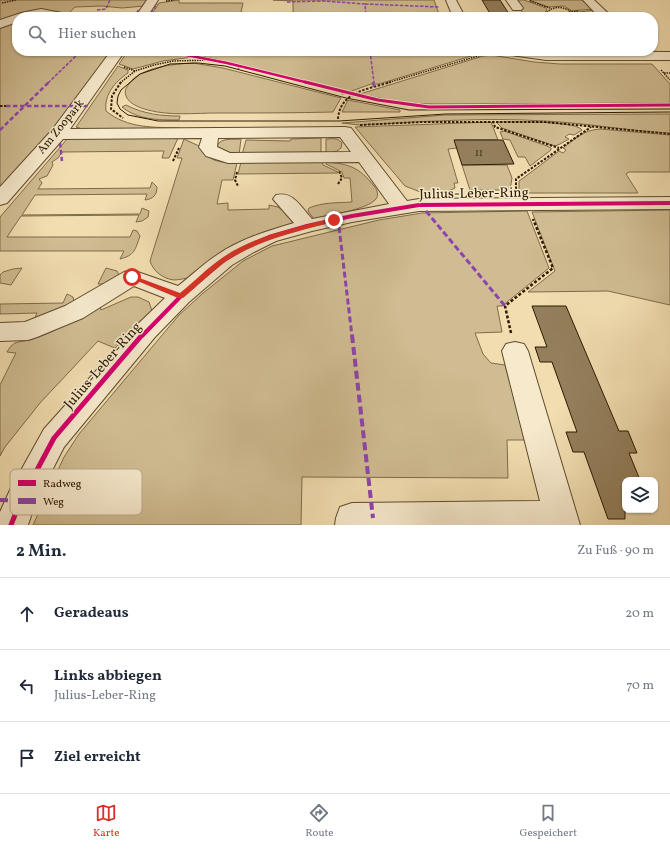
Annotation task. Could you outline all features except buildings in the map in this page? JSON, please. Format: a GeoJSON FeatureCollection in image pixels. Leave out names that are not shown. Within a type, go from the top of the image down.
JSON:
{"type":"FeatureCollection","features":[{"type":"Feature","properties":{"kind":"street"},"geometry":{"type":"LineString","coordinates":[[451,0],[457,12]]}},
{"type":"Feature","properties":{"kind":"street"},"geometry":{"type":"LineString","coordinates":[[588,0],[601,12]]}},
{"type":"Feature","properties":{"kind":"street"},"geometry":{"type":"LineString","coordinates":[[28,11],[40,12]]}},
{"type":"Feature","properties":{"kind":"street"},"geometry":{"type":"LineString","coordinates":[[0,24],[12,20]]}},
{"type":"Feature","properties":{"kind":"street"},"geometry":{"type":"LineString","coordinates":[[658,55],[670,56]]}},
{"type":"Feature","properties":{"kind":"street","name":"Am Zoopark"},"geometry":{"type":"LineString","coordinates":[[0,199],[58,134],[115,56]]}},
{"type":"Feature","properties":{"kind":"street"},"geometry":{"type":"LineString","coordinates":[[58,134],[345,132],[401,207]]}},
{"type":"Feature","properties":{"kind":"street"},"geometry":{"type":"LineString","coordinates":[[211,133],[208,147],[212,152],[228,158],[363,157]]}},
{"type":"Feature","properties":{"kind":"street"},"geometry":{"type":"LineString","coordinates":[[283,199],[307,226]]}},
{"type":"Feature","properties":{"kind":"street","name":"Julius-Leber-Ring"},"geometry":{"type":"LineString","coordinates":[[38,469],[54,438],[146,331],[181,296],[224,260],[246,247],[269,237],[307,226],[401,207],[419,205],[670,203]]}},
{"type":"Feature","properties":{"kind":"street"},"geometry":{"type":"LineString","coordinates":[[0,332],[28,331],[74,312],[132,277],[181,296]]}},
{"type":"Feature","properties":{"kind":"street"},"geometry":{"type":"LineString","coordinates":[[352,525],[352,518],[561,521],[515,350]]}},
{"type":"Feature","properties":{"kind":"street","name":"Julius-Leber-Ring"},"geometry":{"type":"LineString","coordinates":[[11,525],[15,515]]}},
{"type":"Feature","properties":{"kind":"path"},"geometry":{"type":"LineString","coordinates":[[3,3],[16,0]]}},
{"type":"Feature","properties":{"kind":"path"},"geometry":{"type":"LineString","coordinates":[[526,0],[550,9],[564,7],[569,12]]}},
{"type":"Feature","properties":{"kind":"path"},"geometry":{"type":"LineString","coordinates":[[546,12],[550,9]]}},
{"type":"Feature","properties":{"kind":"path"},"geometry":{"type":"LineString","coordinates":[[338,114],[346,98],[352,94],[478,56]]}},
{"type":"Feature","properties":{"kind":"path"},"geometry":{"type":"LineString","coordinates":[[126,119],[120,117],[111,109],[110,98],[116,86],[135,71],[147,66],[176,60],[213,60]]}},
{"type":"Feature","properties":{"kind":"path"},"geometry":{"type":"LineString","coordinates":[[110,64],[135,71]]}},
{"type":"Feature","properties":{"kind":"path"},"geometry":{"type":"LineString","coordinates":[[663,73],[670,73]]}},
{"type":"Feature","properties":{"kind":"path"},"geometry":{"type":"LineString","coordinates":[[0,106],[6,106]]}},
{"type":"Feature","properties":{"kind":"path"},"geometry":{"type":"LineString","coordinates":[[359,126],[421,122],[493,121],[569,123],[591,127],[670,134]]}},
{"type":"Feature","properties":{"kind":"path"},"geometry":{"type":"LineString","coordinates":[[493,121],[495,127],[559,148]]}},
{"type":"Feature","properties":{"kind":"path"},"geometry":{"type":"LineString","coordinates":[[516,191],[516,179],[591,127]]}},
{"type":"Feature","properties":{"kind":"path"},"geometry":{"type":"LineString","coordinates":[[515,350],[506,306],[553,268],[532,217]]}},
{"type":"Feature","properties":{"kind":"shaded area"},"geometry":{"type":"Polygon","coordinates":[[[0,0],[149,0],[144,6],[122,8],[102,6],[75,7],[70,12],[12,12],[12,56],[108,56],[67,114],[0,191],[0,0]]]}},
{"type":"Feature","properties":{"kind":"shaded area"},"geometry":{"type":"Polygon","coordinates":[[[179,0],[179,3],[243,3],[241,12],[153,12],[159,3],[179,0]]]}},
{"type":"Feature","properties":{"kind":"shaded area"},"geometry":{"type":"Polygon","coordinates":[[[273,0],[434,0],[438,12],[293,12],[293,1],[273,0]]]}},
{"type":"Feature","properties":{"kind":"shaded area"},"geometry":{"type":"Polygon","coordinates":[[[517,0],[524,0],[546,8],[547,10],[545,12],[522,12],[517,0]]]}},
{"type":"Feature","properties":{"kind":"shaded area"},"geometry":{"type":"Polygon","coordinates":[[[529,0],[581,0],[587,2],[593,9],[572,11],[564,6],[548,7],[529,0]]]}},
{"type":"Feature","properties":{"kind":"shaded area"},"geometry":{"type":"Polygon","coordinates":[[[594,10],[596,12],[579,12],[594,10]]]}},
{"type":"Feature","properties":{"kind":"shaded area"},"geometry":{"type":"Polygon","coordinates":[[[125,56],[193,57],[163,61],[133,69],[119,64],[125,56]]]}},
{"type":"Feature","properties":{"kind":"shaded area"},"geometry":{"type":"Polygon","coordinates":[[[200,56],[471,56],[379,84],[371,84],[349,92],[200,56]]]}},
{"type":"Feature","properties":{"kind":"shaded area"},"geometry":{"type":"Polygon","coordinates":[[[483,56],[497,56],[534,62],[560,64],[652,64],[670,84],[670,103],[433,104],[404,103],[360,94],[483,56]]]}},
{"type":"Feature","properties":{"kind":"shaded area"},"geometry":{"type":"Polygon","coordinates":[[[193,63],[223,68],[341,98],[333,112],[183,114],[156,112],[138,107],[127,99],[125,91],[127,87],[134,78],[141,74],[158,68],[177,64],[193,63]]]}},
{"type":"Feature","properties":{"kind":"shaded area"},"geometry":{"type":"Polygon","coordinates":[[[118,66],[128,70],[128,73],[111,89],[107,99],[106,111],[114,117],[132,124],[151,127],[180,128],[180,130],[85,130],[76,127],[118,66]]]}},
{"type":"Feature","properties":{"kind":"shaded area"},"geometry":{"type":"Polygon","coordinates":[[[348,100],[400,110],[400,112],[342,112],[348,100]]]}},
{"type":"Feature","properties":{"kind":"shaded area"},"geometry":{"type":"Polygon","coordinates":[[[126,105],[139,111],[153,114],[180,116],[179,120],[163,120],[142,117],[135,115],[122,107],[126,105]]]}},
{"type":"Feature","properties":{"kind":"shaded area"},"geometry":{"type":"Polygon","coordinates":[[[670,114],[670,133],[561,122],[522,120],[452,120],[359,125],[342,123],[445,115],[670,114]]]}},
{"type":"Feature","properties":{"kind":"shaded area"},"geometry":{"type":"Polygon","coordinates":[[[491,122],[498,140],[455,140],[457,148],[448,149],[458,183],[454,183],[455,188],[445,193],[445,196],[423,193],[405,186],[355,127],[491,122]]]}},
{"type":"Feature","properties":{"kind":"shaded area"},"geometry":{"type":"Polygon","coordinates":[[[496,122],[555,123],[577,127],[582,130],[574,135],[569,134],[565,137],[569,139],[555,146],[502,128],[496,122]]]}},
{"type":"Feature","properties":{"kind":"shaded area"},"geometry":{"type":"Polygon","coordinates":[[[600,129],[670,135],[670,172],[629,172],[626,174],[638,193],[521,193],[519,189],[519,181],[559,151],[563,153],[566,150],[563,148],[580,136],[589,131],[600,129]]]}},
{"type":"Feature","properties":{"kind":"shaded area"},"geometry":{"type":"Polygon","coordinates":[[[504,131],[547,146],[551,148],[551,150],[530,166],[525,157],[518,157],[510,140],[503,139],[500,132],[504,131]]]}},
{"type":"Feature","properties":{"kind":"shaded area"},"geometry":{"type":"Polygon","coordinates":[[[68,138],[178,138],[169,158],[162,158],[164,151],[62,152],[58,158],[52,162],[53,165],[47,176],[39,179],[42,183],[38,189],[150,188],[152,182],[157,187],[157,190],[154,196],[150,199],[145,200],[147,194],[35,195],[22,215],[140,214],[142,208],[149,211],[148,217],[142,221],[136,222],[139,215],[21,216],[7,237],[130,237],[133,230],[137,231],[140,236],[134,251],[129,256],[120,259],[124,251],[0,251],[0,217],[68,138]]]}},
{"type":"Feature","properties":{"kind":"shaded area"},"geometry":{"type":"Polygon","coordinates":[[[321,138],[321,154],[242,155],[246,140],[290,141],[291,139],[321,138]]]}},
{"type":"Feature","properties":{"kind":"shaded area"},"geometry":{"type":"Polygon","coordinates":[[[184,139],[199,146],[203,153],[214,160],[237,163],[233,180],[222,180],[217,204],[228,203],[228,210],[269,209],[269,205],[278,207],[294,219],[293,224],[190,278],[174,280],[159,274],[153,268],[150,261],[182,158],[177,158],[184,139]]]}},
{"type":"Feature","properties":{"kind":"shaded area"},"geometry":{"type":"Polygon","coordinates":[[[241,139],[239,155],[218,151],[217,146],[221,141],[241,139]]]}},
{"type":"Feature","properties":{"kind":"shaded area"},"geometry":{"type":"Polygon","coordinates":[[[326,139],[338,140],[342,143],[341,148],[337,151],[326,154],[326,139]]]}},
{"type":"Feature","properties":{"kind":"shaded area"},"geometry":{"type":"Polygon","coordinates":[[[241,162],[322,162],[323,165],[338,173],[238,174],[241,162]]]}},
{"type":"Feature","properties":{"kind":"shaded area"},"geometry":{"type":"Polygon","coordinates":[[[326,162],[347,165],[358,171],[369,180],[376,189],[376,199],[371,203],[347,212],[314,219],[308,211],[309,208],[325,204],[352,202],[350,178],[344,178],[342,172],[326,164],[326,162]]]}},
{"type":"Feature","properties":{"kind":"shaded area"},"geometry":{"type":"Polygon","coordinates":[[[462,165],[507,165],[512,178],[510,190],[470,190],[462,165]]]}},
{"type":"Feature","properties":{"kind":"shaded area"},"geometry":{"type":"Polygon","coordinates":[[[670,210],[670,305],[608,291],[528,292],[555,271],[532,212],[670,210]]]}},
{"type":"Feature","properties":{"kind":"shaded area"},"geometry":{"type":"Polygon","coordinates":[[[527,211],[549,268],[502,306],[497,306],[502,332],[475,333],[483,354],[491,363],[505,365],[527,440],[507,440],[508,478],[302,477],[301,525],[33,525],[38,515],[142,515],[142,469],[59,469],[64,457],[79,434],[179,315],[202,294],[243,261],[272,246],[379,220],[422,213],[527,211]]]}},
{"type":"Feature","properties":{"kind":"shaded area"},"geometry":{"type":"Polygon","coordinates":[[[22,268],[11,285],[0,283],[0,275],[3,272],[22,268]]]}},
{"type":"Feature","properties":{"kind":"shaded area"},"geometry":{"type":"Polygon","coordinates":[[[106,268],[117,271],[119,275],[105,284],[98,284],[106,268]]]}},
{"type":"Feature","properties":{"kind":"shaded area"},"geometry":{"type":"Polygon","coordinates":[[[67,294],[73,297],[74,301],[72,306],[33,322],[37,313],[0,314],[0,304],[63,303],[67,294]]]}},
{"type":"Feature","properties":{"kind":"shaded area"},"geometry":{"type":"Polygon","coordinates":[[[131,297],[138,297],[149,302],[152,311],[117,349],[98,341],[40,403],[5,447],[0,456],[0,385],[16,353],[7,352],[12,345],[42,336],[100,306],[101,310],[131,297]]]}},
{"type":"Feature","properties":{"kind":"tram line"},"geometry":{"type":"LineString","coordinates":[[670,109],[409,110],[346,98],[225,66],[198,63],[170,64],[140,74],[121,90],[117,103],[120,109],[128,115],[158,121],[339,121],[445,114],[670,112]]}},
{"type":"Feature","properties":{"kind":"marked path"},"geometry":{"type":"LineString","coordinates":[[97,10],[106,9],[110,0]]}},
{"type":"Feature","properties":{"kind":"marked path"},"geometry":{"type":"LineString","coordinates":[[287,2],[323,1],[365,4],[366,12]]}},
{"type":"Feature","properties":{"kind":"marked path"},"geometry":{"type":"LineString","coordinates":[[151,12],[157,4]]}},
{"type":"Feature","properties":{"kind":"marked path"},"geometry":{"type":"LineString","coordinates":[[365,4],[439,7]]}},
{"type":"Feature","properties":{"kind":"marked path"},"geometry":{"type":"LineString","coordinates":[[0,130],[76,56]]}},
{"type":"Feature","properties":{"kind":"marked path"},"geometry":{"type":"LineString","coordinates":[[371,56],[374,87]]}},
{"type":"Feature","properties":{"kind":"marked path"},"geometry":{"type":"LineString","coordinates":[[6,106],[88,106]]}},
{"type":"Feature","properties":{"kind":"marked path"},"geometry":{"type":"LineString","coordinates":[[60,143],[62,161]]}},
{"type":"Feature","properties":{"kind":"marked path"},"geometry":{"type":"LineString","coordinates":[[426,211],[505,306]]}},
{"type":"Feature","properties":{"kind":"marked path"},"geometry":{"type":"LineString","coordinates":[[339,227],[373,518]]}},
{"type":"Feature","properties":{"kind":"marked path"},"geometry":{"type":"LineString","coordinates":[[0,500],[10,500]]}},
{"type":"Feature","properties":{"kind":"cycle path"},"geometry":{"type":"LineString","coordinates":[[191,56],[227,63],[378,100],[416,106],[670,105]]}},
{"type":"Feature","properties":{"kind":"cycle path"},"geometry":{"type":"LineString","coordinates":[[38,469],[54,438],[146,331],[181,296],[224,260],[246,247],[269,237],[307,226],[352,216],[419,205],[670,203]]}},
{"type":"Feature","properties":{"kind":"cycle path"},"geometry":{"type":"LineString","coordinates":[[11,525],[15,515]]}},
{"type":"Feature","properties":{"kind":"route"},"geometry":{"type":"LineString","coordinates":[[132,277],[181,296],[224,260],[246,247],[269,237],[334,220]]}}]}
